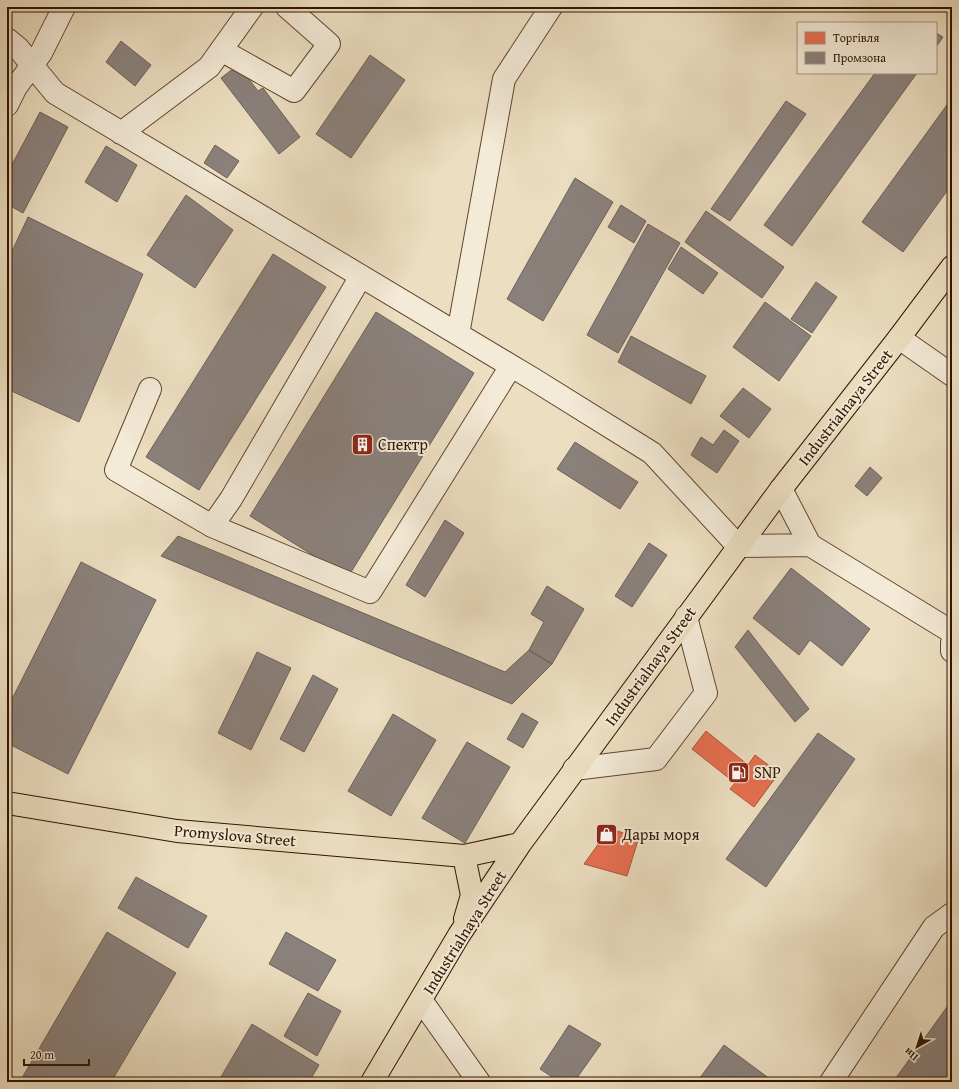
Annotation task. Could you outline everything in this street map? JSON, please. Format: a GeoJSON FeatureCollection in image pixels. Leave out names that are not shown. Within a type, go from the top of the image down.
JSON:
{"type":"FeatureCollection","features":[{"type":"Feature","properties":{"kind":"main road","name":"Industrialnaya Street"},"geometry":{"type":"LineString","coordinates":[[372,1082],[459,935],[520,844],[781,488],[899,338],[952,267]]}},
{"type":"Feature","properties":{"kind":"main road","name":"Promyslova Street"},"geometry":{"type":"LineString","coordinates":[[7,803],[177,830],[464,856],[520,844]]}},
{"type":"Feature","properties":{"kind":"main road"},"geometry":{"type":"LineString","coordinates":[[459,935],[472,895],[464,856]]}},
{"type":"Feature","properties":{"kind":"street"},"geometry":{"type":"LineString","coordinates":[[7,105],[16,87],[41,53],[64,7]]}},
{"type":"Feature","properties":{"kind":"street"},"geometry":{"type":"LineString","coordinates":[[121,133],[209,67],[252,7]]}},
{"type":"Feature","properties":{"kind":"street"},"geometry":{"type":"LineString","coordinates":[[221,50],[294,91],[330,44],[287,7]]}},
{"type":"Feature","properties":{"kind":"street"},"geometry":{"type":"LineString","coordinates":[[458,334],[504,79],[550,7]]}},
{"type":"Feature","properties":{"kind":"street"},"geometry":{"type":"LineString","coordinates":[[7,39],[18,48],[55,93],[458,334],[652,453],[738,546],[810,545]]}},
{"type":"Feature","properties":{"kind":"street"},"geometry":{"type":"LineString","coordinates":[[212,526],[231,499],[361,276]]}},
{"type":"Feature","properties":{"kind":"street"},"geometry":{"type":"LineString","coordinates":[[899,338],[952,375]]}},
{"type":"Feature","properties":{"kind":"street"},"geometry":{"type":"LineString","coordinates":[[150,389],[116,470],[212,526],[370,592],[511,366]]}},
{"type":"Feature","properties":{"kind":"street"},"geometry":{"type":"LineString","coordinates":[[781,488],[810,545],[952,632]]}},
{"type":"Feature","properties":{"kind":"street"},"geometry":{"type":"LineString","coordinates":[[574,769],[656,759],[706,693],[686,617]]}},
{"type":"Feature","properties":{"kind":"street"},"geometry":{"type":"LineString","coordinates":[[952,643],[952,651]]}},
{"type":"Feature","properties":{"kind":"street"},"geometry":{"type":"LineString","coordinates":[[831,1082],[934,927],[952,914]]}},
{"type":"Feature","properties":{"kind":"street"},"geometry":{"type":"LineString","coordinates":[[421,1000],[479,1082]]}},
{"type":"Feature","properties":{"kind":"building: Торгівля"},"geometry":{"type":"Polygon","coordinates":[[[706,731],[748,765],[755,755],[779,773],[754,807],[730,789],[735,783],[692,749],[706,731]]]}},
{"type":"Feature","properties":{"kind":"building: Торгівля"},"geometry":{"type":"Polygon","coordinates":[[[609,829],[639,837],[627,876],[584,864],[609,829]]]}},
{"type":"Feature","properties":{"kind":"building: Промзона"},"geometry":{"type":"Polygon","coordinates":[[[937,34],[943,37],[937,46],[937,34]]]}},
{"type":"Feature","properties":{"kind":"building: Промзона"},"geometry":{"type":"Polygon","coordinates":[[[121,41],[151,65],[135,86],[106,62],[121,41]]]}},
{"type":"Feature","properties":{"kind":"building: Промзона"},"geometry":{"type":"Polygon","coordinates":[[[370,55],[405,80],[351,158],[316,134],[370,55]]]}},
{"type":"Feature","properties":{"kind":"building: Промзона"},"geometry":{"type":"Polygon","coordinates":[[[238,65],[258,91],[263,88],[300,137],[279,154],[221,78],[238,65]]]}},
{"type":"Feature","properties":{"kind":"building: Промзона"},"geometry":{"type":"Polygon","coordinates":[[[874,74],[916,74],[792,246],[764,225],[874,74]]]}},
{"type":"Feature","properties":{"kind":"building: Промзона"},"geometry":{"type":"Polygon","coordinates":[[[952,98],[952,184],[903,252],[862,222],[952,98]]]}},
{"type":"Feature","properties":{"kind":"building: Промзона"},"geometry":{"type":"Polygon","coordinates":[[[786,101],[806,114],[730,221],[711,209],[786,101]]]}},
{"type":"Feature","properties":{"kind":"building: Промзона"},"geometry":{"type":"Polygon","coordinates":[[[40,112],[68,127],[23,213],[7,204],[7,174],[40,112]]]}},
{"type":"Feature","properties":{"kind":"building: Промзона"},"geometry":{"type":"Polygon","coordinates":[[[215,145],[239,161],[227,178],[204,163],[215,145]]]}},
{"type":"Feature","properties":{"kind":"building: Промзона"},"geometry":{"type":"Polygon","coordinates":[[[106,146],[137,165],[117,202],[85,182],[106,146]]]}},
{"type":"Feature","properties":{"kind":"building: Промзона"},"geometry":{"type":"Polygon","coordinates":[[[575,178],[613,202],[543,321],[507,299],[575,178]]]}},
{"type":"Feature","properties":{"kind":"building: Промзона"},"geometry":{"type":"Polygon","coordinates":[[[186,195],[233,230],[195,288],[147,255],[186,195]]]}},
{"type":"Feature","properties":{"kind":"building: Промзона"},"geometry":{"type":"Polygon","coordinates":[[[621,205],[646,221],[634,243],[608,227],[621,205]]]}},
{"type":"Feature","properties":{"kind":"building: Промзона"},"geometry":{"type":"Polygon","coordinates":[[[706,211],[784,267],[762,298],[685,242],[706,211]]]}},
{"type":"Feature","properties":{"kind":"building: Промзона"},"geometry":{"type":"Polygon","coordinates":[[[28,217],[143,274],[79,422],[7,389],[7,262],[28,217]]]}},
{"type":"Feature","properties":{"kind":"building: Промзона"},"geometry":{"type":"Polygon","coordinates":[[[648,224],[680,243],[618,353],[587,335],[648,224]]]}},
{"type":"Feature","properties":{"kind":"building: Промзона"},"geometry":{"type":"Polygon","coordinates":[[[681,247],[718,273],[703,294],[668,269],[681,247]]]}},
{"type":"Feature","properties":{"kind":"building: Промзона"},"geometry":{"type":"Polygon","coordinates":[[[273,254],[326,287],[199,490],[146,457],[273,254]]]}},
{"type":"Feature","properties":{"kind":"building: Промзона"},"geometry":{"type":"Polygon","coordinates":[[[816,282],[837,297],[812,333],[791,319],[816,282]]]}},
{"type":"Feature","properties":{"kind":"building: Промзона"},"geometry":{"type":"Polygon","coordinates":[[[765,302],[811,336],[779,381],[733,347],[765,302]]]}},
{"type":"Feature","properties":{"kind":"building: Промзона","name":"Спектр"},"geometry":{"type":"Polygon","coordinates":[[[376,312],[474,373],[348,577],[250,516],[376,312]]]}},
{"type":"Feature","properties":{"kind":"building: Промзона"},"geometry":{"type":"Polygon","coordinates":[[[631,336],[706,376],[691,404],[618,362],[631,336]]]}},
{"type":"Feature","properties":{"kind":"building: Промзона"},"geometry":{"type":"Polygon","coordinates":[[[743,388],[771,409],[749,438],[720,416],[743,388]]]}},
{"type":"Feature","properties":{"kind":"building: Промзона"},"geometry":{"type":"Polygon","coordinates":[[[724,430],[739,441],[717,473],[691,455],[701,437],[713,445],[724,430]]]}},
{"type":"Feature","properties":{"kind":"building: Промзона"},"geometry":{"type":"Polygon","coordinates":[[[575,442],[638,482],[620,509],[557,469],[575,442]]]}},
{"type":"Feature","properties":{"kind":"building: Промзона"},"geometry":{"type":"Polygon","coordinates":[[[870,467],[882,478],[867,496],[855,486],[870,467]]]}},
{"type":"Feature","properties":{"kind":"building: Промзона"},"geometry":{"type":"Polygon","coordinates":[[[445,520],[464,533],[425,597],[406,585],[445,520]]]}},
{"type":"Feature","properties":{"kind":"building: Промзона"},"geometry":{"type":"Polygon","coordinates":[[[178,536],[505,672],[529,650],[552,664],[512,704],[161,556],[178,536]]]}},
{"type":"Feature","properties":{"kind":"building: Промзона"},"geometry":{"type":"Polygon","coordinates":[[[649,543],[667,555],[632,607],[615,596],[649,543]]]}},
{"type":"Feature","properties":{"kind":"building: Промзона"},"geometry":{"type":"Polygon","coordinates":[[[81,562],[156,600],[68,774],[7,743],[7,709],[81,562]]]}},
{"type":"Feature","properties":{"kind":"building: Промзона"},"geometry":{"type":"Polygon","coordinates":[[[791,568],[870,629],[842,666],[810,640],[799,655],[753,618],[791,568]]]}},
{"type":"Feature","properties":{"kind":"building: Промзона"},"geometry":{"type":"Polygon","coordinates":[[[547,586],[584,609],[552,664],[529,650],[544,622],[531,614],[547,586]]]}},
{"type":"Feature","properties":{"kind":"building: Промзона"},"geometry":{"type":"Polygon","coordinates":[[[748,630],[809,709],[795,722],[735,647],[748,630]]]}},
{"type":"Feature","properties":{"kind":"building: Промзона"},"geometry":{"type":"Polygon","coordinates":[[[257,652],[291,668],[251,750],[218,733],[257,652]]]}},
{"type":"Feature","properties":{"kind":"building: Промзона"},"geometry":{"type":"Polygon","coordinates":[[[313,675],[338,689],[304,752],[280,739],[313,675]]]}},
{"type":"Feature","properties":{"kind":"building: Промзона"},"geometry":{"type":"Polygon","coordinates":[[[522,713],[538,722],[523,748],[507,739],[522,713]]]}},
{"type":"Feature","properties":{"kind":"building: Промзона"},"geometry":{"type":"Polygon","coordinates":[[[393,714],[436,740],[391,816],[348,791],[393,714]]]}},
{"type":"Feature","properties":{"kind":"building: Промзона"},"geometry":{"type":"Polygon","coordinates":[[[818,733],[855,759],[766,887],[726,859],[818,733]]]}},
{"type":"Feature","properties":{"kind":"building: Промзона"},"geometry":{"type":"Polygon","coordinates":[[[467,742],[510,767],[465,843],[422,818],[467,742]]]}},
{"type":"Feature","properties":{"kind":"building: Промзона"},"geometry":{"type":"Polygon","coordinates":[[[136,877],[207,916],[188,948],[118,908],[136,877]]]}},
{"type":"Feature","properties":{"kind":"building: Промзона"},"geometry":{"type":"Polygon","coordinates":[[[107,932],[176,973],[111,1082],[29,1082],[22,1078],[107,932]]]}},
{"type":"Feature","properties":{"kind":"building: Промзона"},"geometry":{"type":"Polygon","coordinates":[[[286,932],[336,960],[318,991],[269,964],[286,932]]]}},
{"type":"Feature","properties":{"kind":"building: Промзона"},"geometry":{"type":"Polygon","coordinates":[[[308,993],[341,1011],[317,1056],[284,1036],[308,993]]]}},
{"type":"Feature","properties":{"kind":"building: Промзона"},"geometry":{"type":"Polygon","coordinates":[[[952,1000],[952,1082],[893,1082],[952,1000]]]}},
{"type":"Feature","properties":{"kind":"building: Промзона"},"geometry":{"type":"Polygon","coordinates":[[[252,1024],[319,1065],[309,1082],[218,1082],[252,1024]]]}},
{"type":"Feature","properties":{"kind":"building: Промзона"},"geometry":{"type":"Polygon","coordinates":[[[569,1025],[601,1044],[574,1082],[560,1082],[540,1069],[569,1025]]]}},
{"type":"Feature","properties":{"kind":"building: Промзона"},"geometry":{"type":"Polygon","coordinates":[[[724,1045],[774,1082],[697,1082],[724,1045]]]}},
{"type":"Feature","properties":{"kind":"place","name":"Спектр"},"geometry":{"type":"Point","coordinates":[362,444]}},
{"type":"Feature","properties":{"kind":"place","name":"SNP"},"geometry":{"type":"Point","coordinates":[739,772]}},
{"type":"Feature","properties":{"kind":"place","name":"Дары моря"},"geometry":{"type":"Point","coordinates":[607,834]}}]}
